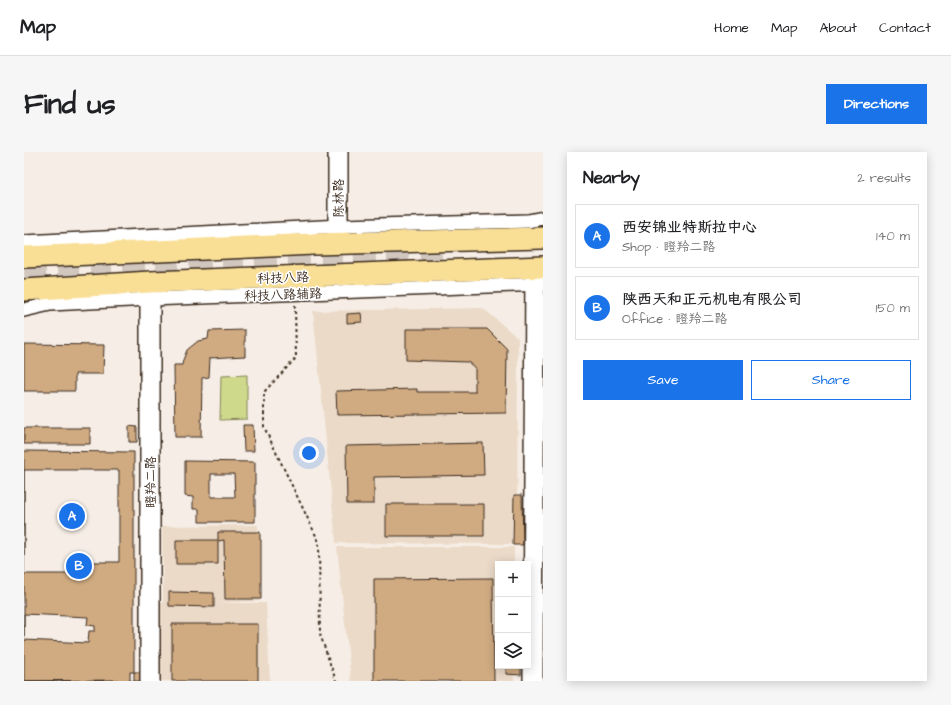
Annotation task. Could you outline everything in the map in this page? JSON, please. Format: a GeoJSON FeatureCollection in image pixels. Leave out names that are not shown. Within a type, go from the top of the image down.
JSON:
{"type":"FeatureCollection","features":[{"type":"Feature","properties":{"kind":"main road"},"geometry":{"type":"LineString","coordinates":[[24,258],[338,235],[543,238]]}},
{"type":"Feature","properties":{"kind":"main road","name":"科技八路"},"geometry":{"type":"LineString","coordinates":[[24,290],[150,290],[539,276]]}},
{"type":"Feature","properties":{"kind":"street","name":"陈林路"},"geometry":{"type":"LineString","coordinates":[[338,152],[338,235]]}},
{"type":"Feature","properties":{"kind":"street"},"geometry":{"type":"LineString","coordinates":[[24,242],[338,235],[528,221],[543,218]]}},
{"type":"Feature","properties":{"kind":"street"},"geometry":{"type":"LineString","coordinates":[[533,681],[539,276]]}},
{"type":"Feature","properties":{"kind":"street","name":"科技八路辅路"},"geometry":{"type":"LineString","coordinates":[[24,310],[50,304],[150,290],[295,293],[539,276]]}},
{"type":"Feature","properties":{"kind":"street","name":"瞪羚二路"},"geometry":{"type":"LineString","coordinates":[[150,290],[150,681]]}},
{"type":"Feature","properties":{"kind":"path"},"geometry":{"type":"LineString","coordinates":[[295,293],[296,358],[264,392],[264,427],[319,542],[320,634],[336,681]]}},
{"type":"Feature","properties":{"kind":"shaded area"},"geometry":{"type":"Polygon","coordinates":[[[483,308],[518,338],[517,544],[336,543],[313,311],[483,308]]]}},
{"type":"Feature","properties":{"kind":"shaded area"},"geometry":{"type":"Polygon","coordinates":[[[258,525],[259,601],[214,603],[266,603],[270,681],[161,681],[161,602],[163,602],[162,526],[258,525]]]}},
{"type":"Feature","properties":{"kind":"shaded area"},"geometry":{"type":"Polygon","coordinates":[[[337,547],[514,547],[514,561],[495,561],[495,669],[514,669],[514,681],[351,681],[337,547]]]}},
{"type":"Feature","properties":{"kind":"green space"},"geometry":{"type":"Polygon","coordinates":[[[247,375],[247,419],[220,420],[221,376],[247,375]]]}},
{"type":"Feature","properties":{"kind":"building"},"geometry":{"type":"Polygon","coordinates":[[[361,313],[362,322],[347,323],[347,314],[361,313]]]}},
{"type":"Feature","properties":{"kind":"building"},"geometry":{"type":"Polygon","coordinates":[[[406,329],[487,329],[507,349],[506,413],[337,415],[336,391],[417,389],[417,392],[475,392],[475,368],[468,362],[406,360],[406,329]]]}},
{"type":"Feature","properties":{"kind":"building"},"geometry":{"type":"Polygon","coordinates":[[[245,330],[245,356],[210,358],[209,377],[202,378],[201,437],[175,437],[174,365],[182,365],[187,350],[198,341],[208,339],[209,331],[245,330]]]}},
{"type":"Feature","properties":{"kind":"building"},"geometry":{"type":"Polygon","coordinates":[[[24,344],[104,345],[103,374],[75,374],[75,391],[24,391],[24,344]]]}},
{"type":"Feature","properties":{"kind":"building"},"geometry":{"type":"Polygon","coordinates":[[[243,425],[253,425],[254,451],[244,451],[243,425]]]}},
{"type":"Feature","properties":{"kind":"building"},"geometry":{"type":"Polygon","coordinates":[[[129,426],[137,427],[137,442],[129,442],[129,426]]]}},
{"type":"Feature","properties":{"kind":"building"},"geometry":{"type":"Polygon","coordinates":[[[24,428],[90,428],[90,444],[24,444],[24,428]]]}},
{"type":"Feature","properties":{"kind":"building"},"geometry":{"type":"Polygon","coordinates":[[[483,443],[484,475],[374,477],[374,504],[347,504],[346,446],[483,443]]]}},
{"type":"Feature","properties":{"kind":"building"},"geometry":{"type":"Polygon","coordinates":[[[24,451],[134,452],[134,681],[24,681],[24,451]]]}},
{"type":"Feature","properties":{"kind":"building"},"geometry":{"type":"Polygon","coordinates":[[[185,461],[255,462],[255,522],[199,522],[199,509],[193,509],[193,497],[185,496],[185,461]],[[211,474],[211,497],[235,497],[234,474],[211,474]]]}},
{"type":"Feature","properties":{"kind":"building"},"geometry":{"type":"Polygon","coordinates":[[[24,470],[119,470],[119,562],[84,562],[84,574],[24,574],[24,470]]]}},
{"type":"Feature","properties":{"kind":"building"},"geometry":{"type":"Polygon","coordinates":[[[514,495],[522,495],[523,545],[513,545],[514,495]]]}},
{"type":"Feature","properties":{"kind":"building"},"geometry":{"type":"Polygon","coordinates":[[[386,504],[484,504],[484,536],[386,536],[386,504]]]}},
{"type":"Feature","properties":{"kind":"building"},"geometry":{"type":"Polygon","coordinates":[[[218,532],[260,532],[261,599],[225,599],[224,540],[218,541],[218,564],[176,564],[176,540],[218,540],[218,532]]]}},
{"type":"Feature","properties":{"kind":"building"},"geometry":{"type":"Polygon","coordinates":[[[493,578],[494,681],[374,681],[374,579],[493,578]]]}},
{"type":"Feature","properties":{"kind":"building"},"geometry":{"type":"Polygon","coordinates":[[[169,592],[214,593],[214,607],[169,606],[169,592]]]}},
{"type":"Feature","properties":{"kind":"building"},"geometry":{"type":"Polygon","coordinates":[[[24,614],[88,617],[87,625],[95,626],[95,631],[89,631],[88,643],[24,640],[24,614]]]}},
{"type":"Feature","properties":{"kind":"building"},"geometry":{"type":"Polygon","coordinates":[[[172,624],[258,624],[258,681],[172,681],[172,624]]]}},
{"type":"Feature","properties":{"kind":"building"},"geometry":{"type":"Polygon","coordinates":[[[506,669],[521,669],[521,675],[506,674],[506,669]]]}},
{"type":"Feature","properties":{"kind":"building"},"geometry":{"type":"Polygon","coordinates":[[[130,672],[140,672],[140,681],[130,681],[130,672]]]}},
{"type":"Feature","properties":{"kind":"building"},"geometry":{"type":"Polygon","coordinates":[[[118,680],[118,681],[24,681],[118,680]]]}},
{"type":"Feature","properties":{"kind":"tunnel"},"geometry":{"type":"LineString","coordinates":[[24,269],[446,250]]}},
{"type":"Feature","properties":{"kind":"place","name":"西安锦业特斯拉中心"},"geometry":{"type":"Point","coordinates":[72,516]}},
{"type":"Feature","properties":{"kind":"place","name":"陕西天和正元机电有限公司"},"geometry":{"type":"Point","coordinates":[79,566]}}]}
